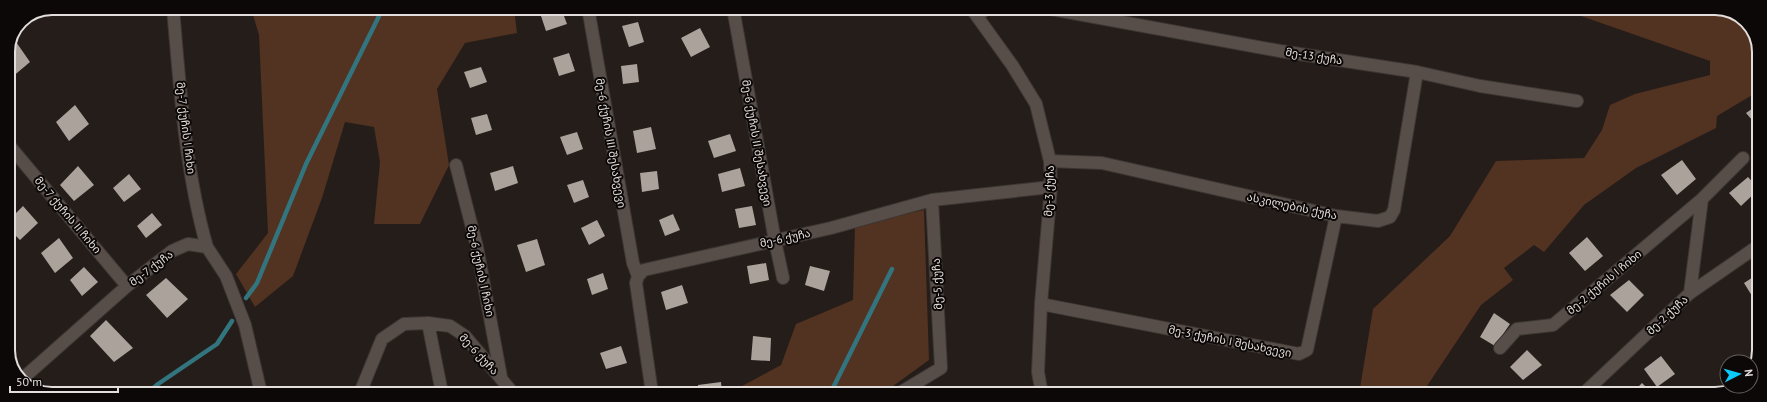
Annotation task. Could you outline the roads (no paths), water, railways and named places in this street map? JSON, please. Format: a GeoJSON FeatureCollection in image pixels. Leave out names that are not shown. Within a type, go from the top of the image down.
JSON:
{"type":"FeatureCollection","features":[{"type":"Feature","properties":{"kind":"street","name":"მე-7 ქუჩის I ჩიხი"},"geometry":{"type":"LineString","coordinates":[[174,15],[183,124],[197,214],[207,247]]}},
{"type":"Feature","properties":{"kind":"street","name":"მე-6 ქუჩის III შესახვევი"},"geometry":{"type":"LineString","coordinates":[[589,15],[633,263],[638,276]]}},
{"type":"Feature","properties":{"kind":"street","name":"მე-6 ქუჩის II შესახვევი"},"geometry":{"type":"LineString","coordinates":[[735,15],[775,241],[784,278]]}},
{"type":"Feature","properties":{"kind":"street","name":"მე-3 ქუჩა"},"geometry":{"type":"LineString","coordinates":[[981,15],[1036,104],[1050,161],[1051,187],[1041,304],[1038,372],[1041,387]]}},
{"type":"Feature","properties":{"kind":"street","name":"მე-13 ქუჩა"},"geometry":{"type":"LineString","coordinates":[[1088,15],[1280,51],[1417,72],[1480,86],[1577,101]]}},
{"type":"Feature","properties":{"kind":"street","name":"ასკილების ქუჩა"},"geometry":{"type":"LineString","coordinates":[[1050,161],[1102,163],[1336,216],[1378,221],[1390,216],[1394,210],[1417,72]]}},
{"type":"Feature","properties":{"kind":"street","name":"მე-7 ქუჩის II ჩიხი"},"geometry":{"type":"LineString","coordinates":[[15,152],[127,286]]}},
{"type":"Feature","properties":{"kind":"street","name":"მე-2 ქუჩის I ჩიხი"},"geometry":{"type":"LineString","coordinates":[[1500,348],[1517,330],[1553,325],[1702,199],[1743,158]]}},
{"type":"Feature","properties":{"kind":"street","name":"მე-6 ქუჩის I ჩიხი"},"geometry":{"type":"LineString","coordinates":[[456,165],[477,247],[502,378]]}},
{"type":"Feature","properties":{"kind":"street","name":"მე-6 ქუჩა"},"geometry":{"type":"LineString","coordinates":[[638,276],[644,270],[653,267],[832,228],[932,200],[1051,187]]}},
{"type":"Feature","properties":{"kind":"street"},"geometry":{"type":"LineString","coordinates":[[1690,293],[1702,199]]}},
{"type":"Feature","properties":{"kind":"street","name":"მე-5 ქუჩა"},"geometry":{"type":"LineString","coordinates":[[910,387],[941,368],[932,200]]}},
{"type":"Feature","properties":{"kind":"street","name":"მე-3 ქუჩის I შესახვევი"},"geometry":{"type":"LineString","coordinates":[[1041,304],[1299,354],[1306,350],[1336,216]]}},
{"type":"Feature","properties":{"kind":"street","name":"მე-7 ქუჩა"},"geometry":{"type":"LineString","coordinates":[[26,376],[127,286],[172,251],[188,244],[207,247]]}},
{"type":"Feature","properties":{"kind":"street"},"geometry":{"type":"LineString","coordinates":[[207,247],[226,276],[245,325],[260,387]]}},
{"type":"Feature","properties":{"kind":"street","name":"მე-2 ქუჩა"},"geometry":{"type":"LineString","coordinates":[[1590,387],[1690,293],[1752,250]]}},
{"type":"Feature","properties":{"kind":"street"},"geometry":{"type":"LineString","coordinates":[[638,276],[636,283],[651,387]]}},
{"type":"Feature","properties":{"kind":"street"},"geometry":{"type":"LineString","coordinates":[[428,323],[441,387]]}},
{"type":"Feature","properties":{"kind":"street","name":"მე-6 ქუჩა"},"geometry":{"type":"LineString","coordinates":[[362,387],[382,339],[404,324],[428,323],[450,326],[465,336],[509,387]]}},
{"type":"Feature","properties":{"kind":"waterway"},"geometry":{"type":"LineString","coordinates":[[246,298],[257,283],[306,164],[380,15]]}},
{"type":"Feature","properties":{"kind":"waterway"},"geometry":{"type":"LineString","coordinates":[[833,387],[892,269]]}},
{"type":"Feature","properties":{"kind":"waterway"},"geometry":{"type":"LineString","coordinates":[[155,387],[217,344],[232,321]]}}]}
